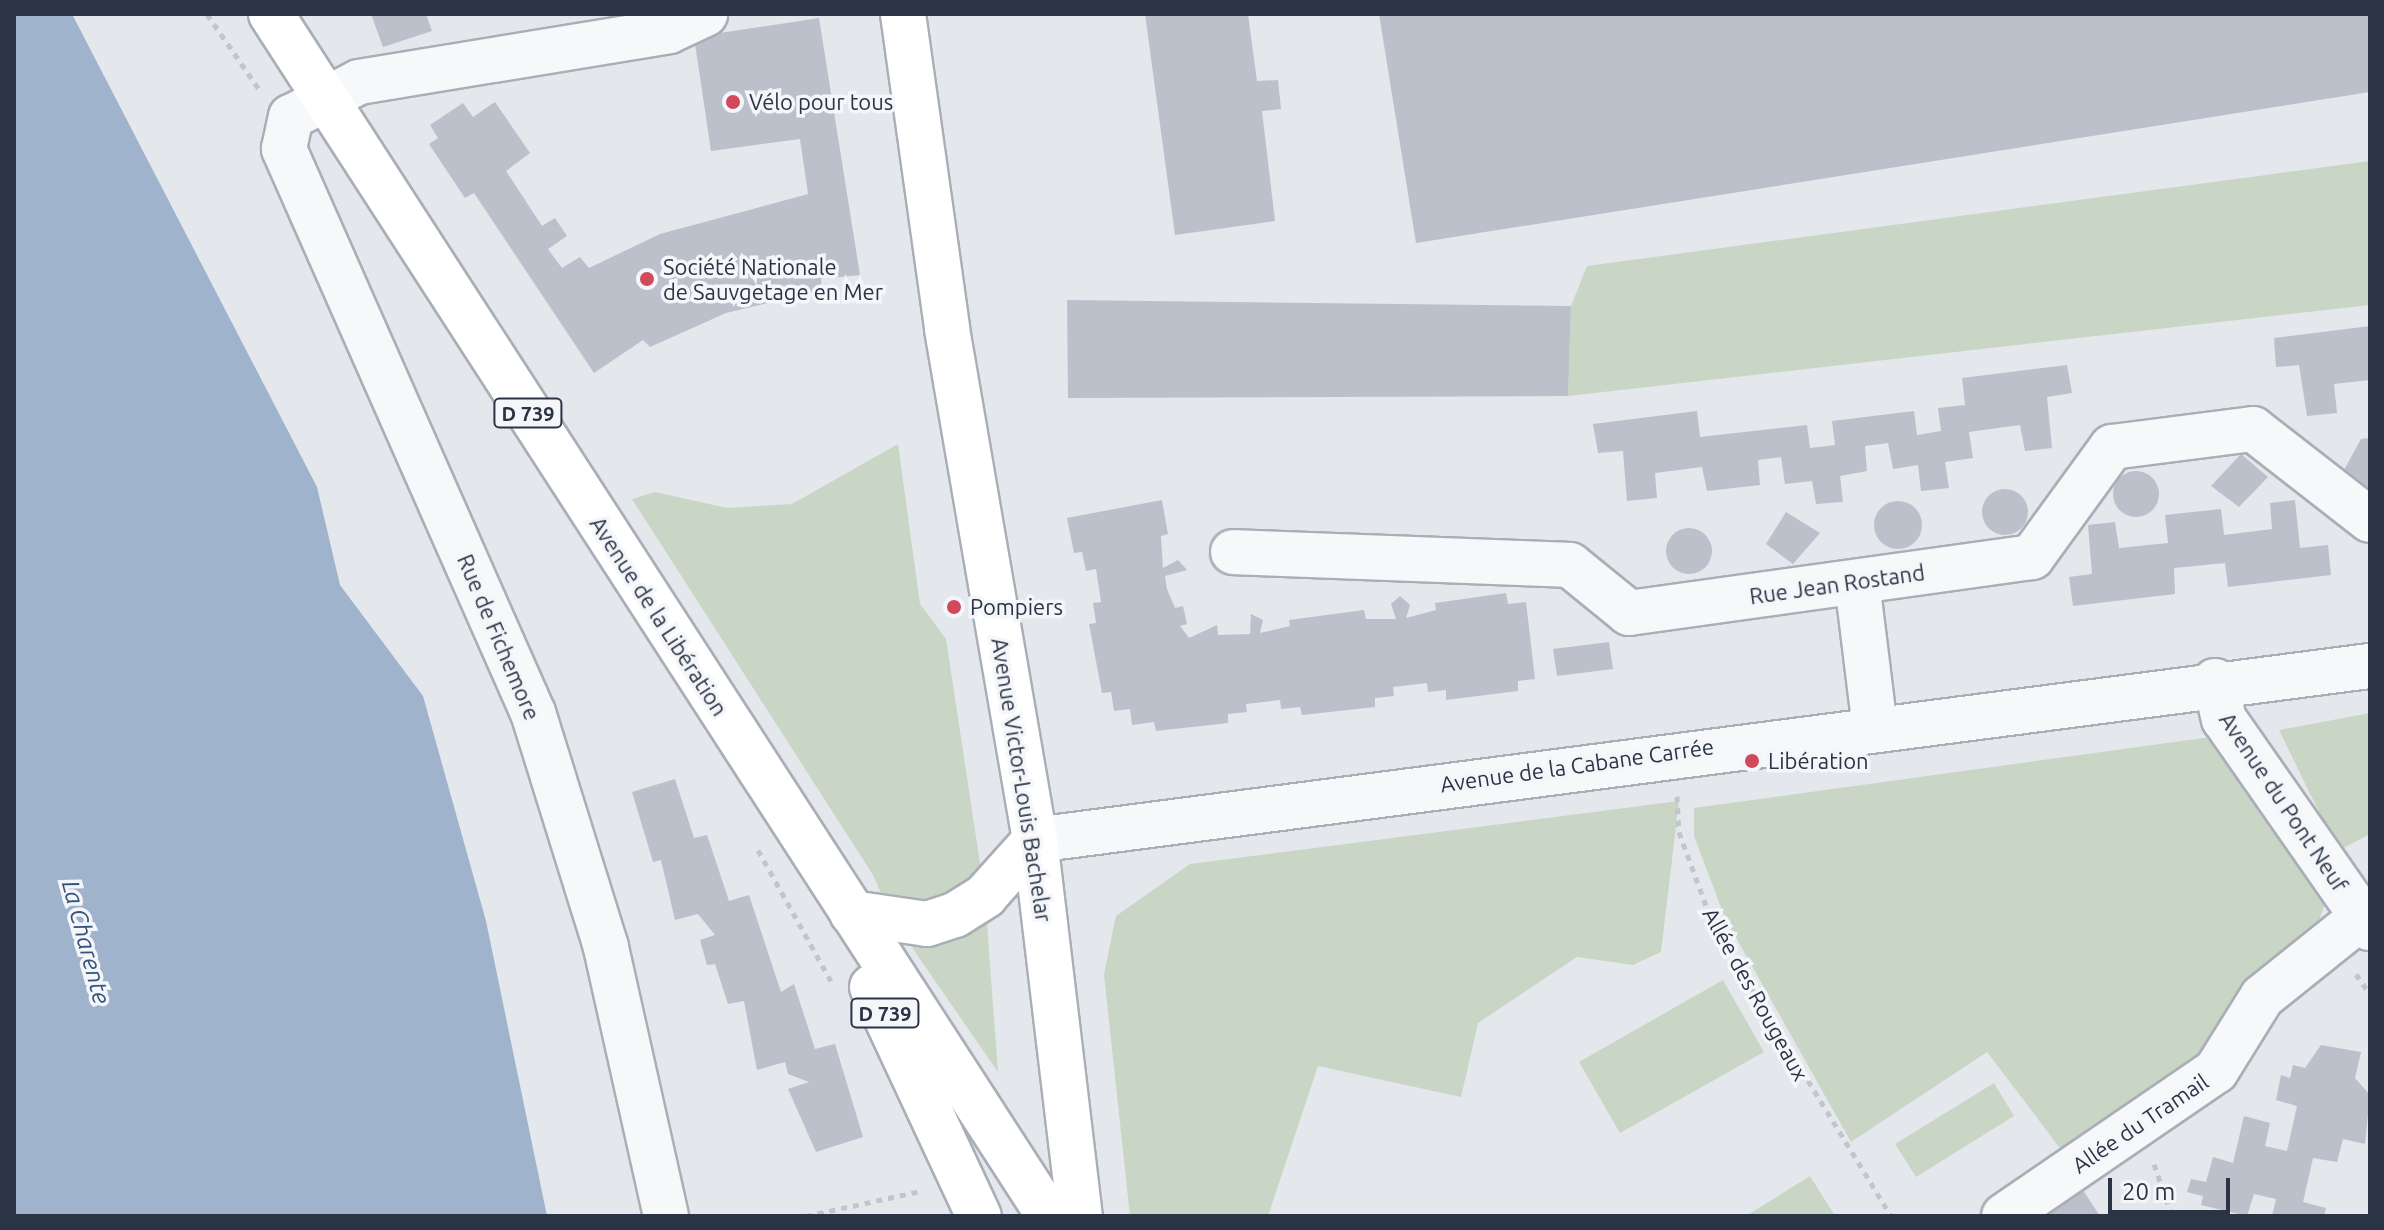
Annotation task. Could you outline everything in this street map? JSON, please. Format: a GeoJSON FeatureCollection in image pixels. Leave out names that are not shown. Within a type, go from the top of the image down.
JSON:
{"type":"FeatureCollection","features":[{"type":"Feature","properties":{"kind":"main road","name":"Avenue de la Libération"},"geometry":{"type":"LineString","coordinates":[[271,14],[1049,1216]]}},
{"type":"Feature","properties":{"kind":"main road","name":"Avenue Victor-Louis Bachelar"},"geometry":{"type":"LineString","coordinates":[[903,14],[947,329],[1035,840],[1080,1216]]}},
{"type":"Feature","properties":{"kind":"main road","name":"D 739"},"geometry":{"type":"LineString","coordinates":[[786,812],[979,1216]]}},
{"type":"Feature","properties":{"kind":"main road"},"geometry":{"type":"LineString","coordinates":[[852,913],[927,924],[955,915],[985,896],[1035,840]]}},
{"type":"Feature","properties":{"kind":"street"},"geometry":{"type":"LineString","coordinates":[[288,130],[291,117],[359,82],[445,65],[669,31],[705,14]]}},
{"type":"Feature","properties":{"kind":"street","name":"Rue de Fichemore"},"geometry":{"type":"LineString","coordinates":[[288,130],[284,149],[533,713],[606,947],[666,1216]]}},
{"type":"Feature","properties":{"kind":"street","name":"Rue Jean Rostand"},"geometry":{"type":"LineString","coordinates":[[1233,552],[1570,565],[1629,613],[2032,557],[2112,447],[2253,429],[2370,520]]}},
{"type":"Feature","properties":{"kind":"street"},"geometry":{"type":"LineString","coordinates":[[1857,582],[1875,728]]}},
{"type":"Feature","properties":{"kind":"street","name":"Avenue du Pont Neuf"},"geometry":{"type":"LineString","coordinates":[[2366,923],[2224,719],[2215,681],[2370,666]]}},
{"type":"Feature","properties":{"kind":"street","name":"Avenue de la Cabane Carrée"},"geometry":{"type":"LineString","coordinates":[[1035,840],[2215,681]]}},
{"type":"Feature","properties":{"kind":"street","name":"Allée du Tramail"},"geometry":{"type":"LineString","coordinates":[[2004,1216],[2216,1071],[2262,997],[2366,923]]}},
{"type":"Feature","properties":{"kind":"path"},"geometry":{"type":"LineString","coordinates":[[207,14],[288,130]]}},
{"type":"Feature","properties":{"kind":"path","name":"Allée des Rougeaux"},"geometry":{"type":"LineString","coordinates":[[1672,752],[1679,832],[1714,927],[1891,1216]]}},
{"type":"Feature","properties":{"kind":"path"},"geometry":{"type":"LineString","coordinates":[[2143,1123],[2172,1216]]}},
{"type":"Feature","properties":{"kind":"path"},"geometry":{"type":"LineString","coordinates":[[806,1216],[933,1188]]}},
{"type":"Feature","properties":{"kind":"green space"},"geometry":{"type":"Polygon","coordinates":[[[2370,161],[2370,305],[1568,396],[1571,306],[1587,266],[2370,161]]]}},
{"type":"Feature","properties":{"kind":"green space"},"geometry":{"type":"Polygon","coordinates":[[[898,444],[920,604],[946,639],[985,896],[998,1072],[893,920],[873,875],[632,499],[655,492],[727,508],[792,504],[898,444]]]}},
{"type":"Feature","properties":{"kind":"green space"},"geometry":{"type":"Polygon","coordinates":[[[2370,713],[2370,834],[2338,851],[2279,730],[2370,713]]]}},
{"type":"Feature","properties":{"kind":"green space"},"geometry":{"type":"Polygon","coordinates":[[[2211,737],[2326,901],[2316,929],[2206,1060],[2063,1152],[1987,1052],[1851,1142],[1725,918],[1694,836],[1694,808],[2211,737]]]}},
{"type":"Feature","properties":{"kind":"green space"},"geometry":{"type":"Polygon","coordinates":[[[1679,801],[1661,952],[1633,965],[1577,957],[1478,1023],[1461,1097],[1318,1066],[1268,1216],[1130,1216],[1104,974],[1116,916],[1190,864],[1679,801]]]}},
{"type":"Feature","properties":{"kind":"green space"},"geometry":{"type":"Polygon","coordinates":[[[1723,980],[1764,1052],[1620,1133],[1579,1062],[1723,980]]]}},
{"type":"Feature","properties":{"kind":"green space"},"geometry":{"type":"Polygon","coordinates":[[[1994,1083],[2014,1116],[1916,1177],[1895,1144],[1994,1083]]]}},
{"type":"Feature","properties":{"kind":"green space"},"geometry":{"type":"Polygon","coordinates":[[[1810,1176],[1835,1216],[1746,1216],[1810,1176]]]}},
{"type":"Feature","properties":{"kind":"water","name":"La Charente"},"geometry":{"type":"Polygon","coordinates":[[[14,14],[72,14],[317,487],[340,585],[423,696],[486,921],[547,1216],[14,1216],[14,14]]]}},
{"type":"Feature","properties":{"kind":"building"},"geometry":{"type":"Polygon","coordinates":[[[371,14],[426,14],[432,31],[383,47],[371,14]]]}},
{"type":"Feature","properties":{"kind":"building"},"geometry":{"type":"Polygon","coordinates":[[[1145,14],[1248,14],[1257,81],[1278,80],[1281,109],[1262,111],[1275,221],[1175,235],[1145,14]]]}},
{"type":"Feature","properties":{"kind":"building"},"geometry":{"type":"Polygon","coordinates":[[[1379,14],[2370,14],[2370,92],[1416,243],[1379,14]]]}},
{"type":"Feature","properties":{"kind":"building"},"geometry":{"type":"Polygon","coordinates":[[[819,18],[860,275],[821,279],[822,290],[726,313],[650,347],[643,340],[594,373],[474,193],[465,198],[429,144],[438,138],[430,125],[463,103],[473,117],[495,102],[530,153],[506,171],[542,226],[555,218],[567,236],[548,249],[562,268],[580,257],[589,268],[660,234],[808,194],[800,139],[711,151],[694,37],[819,18]]]}},
{"type":"Feature","properties":{"kind":"building"},"geometry":{"type":"Polygon","coordinates":[[[1067,300],[1571,306],[1568,396],[1068,398],[1067,300]]]}},
{"type":"Feature","properties":{"kind":"building"},"geometry":{"type":"Polygon","coordinates":[[[2370,326],[2370,380],[2334,384],[2337,413],[2307,416],[2299,365],[2276,367],[2274,338],[2370,326]]]}},
{"type":"Feature","properties":{"kind":"building"},"geometry":{"type":"Polygon","coordinates":[[[2067,365],[2072,393],[2047,397],[2052,448],[2025,451],[2020,425],[1969,432],[1973,458],[1945,462],[1949,488],[1921,491],[1918,465],[1893,469],[1888,443],[1865,446],[1867,471],[1840,476],[1843,502],[1816,504],[1812,481],[1785,484],[1781,457],[1758,460],[1760,485],[1707,491],[1702,467],[1655,473],[1657,498],[1627,501],[1623,451],[1598,453],[1593,424],[1697,411],[1700,437],[1807,425],[1810,448],[1835,445],[1832,421],[1914,411],[1917,435],[1941,431],[1938,408],[1965,405],[1962,378],[2067,365]]]}},
{"type":"Feature","properties":{"kind":"building"},"geometry":{"type":"Polygon","coordinates":[[[2370,438],[2370,490],[2344,470],[2361,439],[2370,438]]]}},
{"type":"Feature","properties":{"kind":"building"},"geometry":{"type":"Polygon","coordinates":[[[2241,454],[2268,477],[2239,507],[2211,486],[2241,454]]]}},
{"type":"Feature","properties":{"kind":"building"},"geometry":{"type":"Polygon","coordinates":[[[2136,471],[2152,478],[2159,494],[2152,510],[2136,517],[2120,510],[2113,494],[2120,478],[2136,471]]]}},
{"type":"Feature","properties":{"kind":"building"},"geometry":{"type":"Polygon","coordinates":[[[2005,489],[2022,495],[2028,512],[2022,529],[2005,535],[1988,529],[1982,512],[1988,495],[2005,489]]]}},
{"type":"Feature","properties":{"kind":"building"},"geometry":{"type":"Polygon","coordinates":[[[1162,500],[1168,534],[1161,536],[1163,568],[1178,560],[1187,570],[1165,576],[1167,589],[1175,608],[1183,606],[1187,624],[1180,626],[1189,638],[1217,625],[1218,635],[1250,634],[1251,614],[1263,620],[1260,633],[1290,626],[1289,620],[1364,610],[1366,619],[1396,619],[1391,604],[1400,596],[1410,605],[1406,618],[1436,610],[1435,603],[1506,593],[1508,604],[1526,602],[1535,679],[1518,681],[1518,691],[1446,700],[1446,690],[1428,692],[1427,683],[1393,687],[1394,696],[1375,698],[1375,707],[1302,715],[1300,707],[1281,709],[1280,700],[1246,704],[1247,712],[1228,714],[1228,723],[1156,731],[1154,722],[1132,725],[1130,709],[1114,711],[1111,692],[1102,693],[1089,624],[1096,623],[1093,603],[1101,602],[1096,569],[1086,571],[1082,552],[1074,553],[1067,518],[1162,500]]]}},
{"type":"Feature","properties":{"kind":"building"},"geometry":{"type":"Polygon","coordinates":[[[2295,500],[2300,548],[2328,545],[2331,575],[2228,587],[2225,563],[2174,568],[2175,594],[2073,606],[2069,577],[2092,574],[2088,525],[2115,522],[2119,548],[2168,543],[2165,515],[2221,509],[2224,535],[2272,529],[2270,503],[2295,500]]]}},
{"type":"Feature","properties":{"kind":"building"},"geometry":{"type":"Polygon","coordinates":[[[1898,501],[1915,508],[1922,525],[1915,542],[1898,549],[1881,542],[1874,525],[1881,508],[1898,501]]]}},
{"type":"Feature","properties":{"kind":"building"},"geometry":{"type":"Polygon","coordinates":[[[1786,512],[1820,533],[1793,564],[1766,544],[1786,512]]]}},
{"type":"Feature","properties":{"kind":"building"},"geometry":{"type":"Polygon","coordinates":[[[1689,528],[1705,535],[1712,551],[1705,567],[1689,574],[1673,567],[1666,551],[1673,535],[1689,528]]]}},
{"type":"Feature","properties":{"kind":"building"},"geometry":{"type":"Polygon","coordinates":[[[1609,642],[1613,669],[1557,676],[1553,649],[1609,642]]]}},
{"type":"Feature","properties":{"kind":"building"},"geometry":{"type":"Polygon","coordinates":[[[675,779],[694,838],[707,835],[729,901],[749,895],[781,992],[794,984],[815,1049],[835,1044],[863,1137],[816,1152],[788,1089],[809,1082],[788,1074],[785,1062],[757,1070],[744,1001],[728,1004],[715,964],[707,965],[700,940],[715,935],[698,914],[675,920],[661,860],[653,862],[632,792],[675,779]]]}},
{"type":"Feature","properties":{"kind":"building"},"geometry":{"type":"Polygon","coordinates":[[[2321,1045],[2361,1052],[2355,1078],[2370,1095],[2365,1144],[2343,1139],[2337,1162],[2313,1158],[2303,1202],[2326,1208],[2324,1216],[2272,1216],[2276,1199],[2254,1194],[2247,1216],[2201,1205],[2203,1196],[2187,1192],[2191,1179],[2206,1182],[2213,1157],[2233,1163],[2244,1116],[2270,1123],[2265,1146],[2287,1151],[2297,1106],[2276,1100],[2281,1075],[2290,1078],[2293,1065],[2305,1068],[2321,1045]]]}},
{"type":"Feature","properties":{"kind":"building"},"geometry":{"type":"Polygon","coordinates":[[[2077,1181],[2100,1216],[2042,1216],[2077,1181]]]}},
{"type":"Feature","properties":{"kind":"place","name":"Vélo pour tous"},"geometry":{"type":"Point","coordinates":[733,102]}},
{"type":"Feature","properties":{"kind":"place","name":"Société Nationale de Sauvgetage en Mer"},"geometry":{"type":"Point","coordinates":[647,279]}},
{"type":"Feature","properties":{"kind":"place","name":"Pompiers"},"geometry":{"type":"Point","coordinates":[954,607]}},
{"type":"Feature","properties":{"kind":"place","name":"Libération"},"geometry":{"type":"Point","coordinates":[1752,761]}}]}
